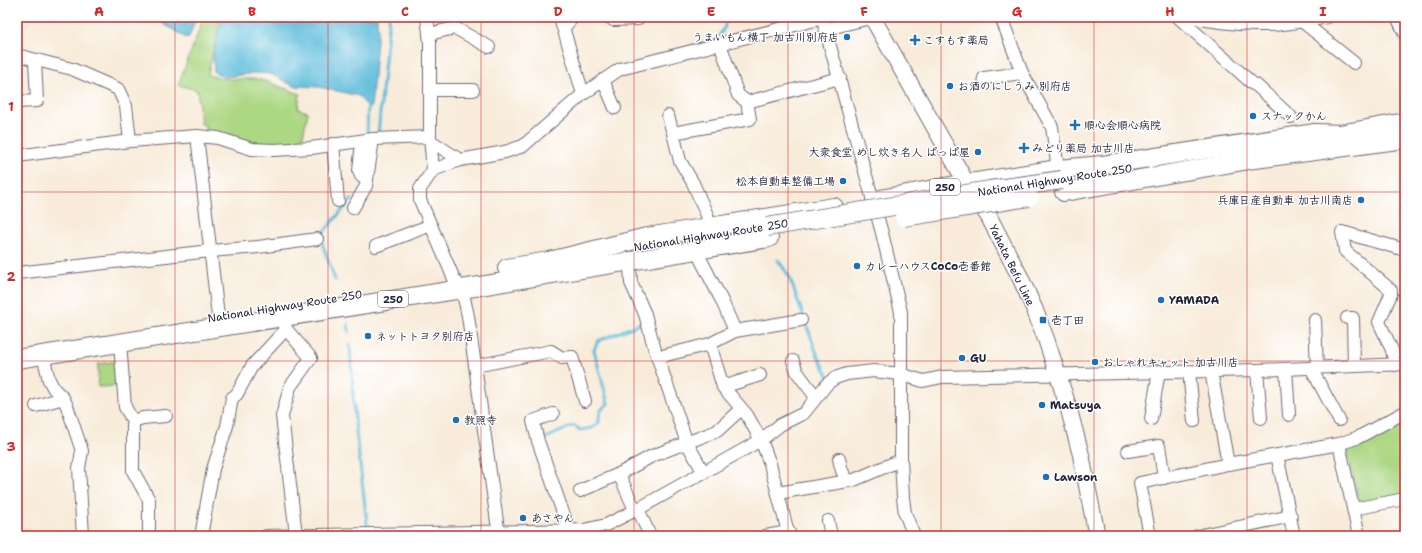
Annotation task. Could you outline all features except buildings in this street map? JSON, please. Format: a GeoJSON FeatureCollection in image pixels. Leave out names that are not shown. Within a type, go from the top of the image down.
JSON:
{"type":"FeatureCollection","features":[{"type":"Feature","properties":{"kind":"highway","name":"National Highway Route 250"},"geometry":{"type":"LineString","coordinates":[[1061,180],[1232,150],[1342,134],[1405,122]]}},
{"type":"Feature","properties":{"kind":"highway","name":"National Highway Route 250"},"geometry":{"type":"LineString","coordinates":[[17,347],[218,316],[458,284],[768,232],[982,191],[1061,180],[1255,159],[1405,139]]}},
{"type":"Feature","properties":{"kind":"highway","name":"250"},"geometry":{"type":"LineString","coordinates":[[550,261],[646,237],[873,201],[966,184],[1061,180]]}},
{"type":"Feature","properties":{"kind":"highway","name":"National Highway Route 250"},"geometry":{"type":"LineString","coordinates":[[17,359],[120,342],[285,323],[458,284],[479,273],[550,261],[768,232]]}},
{"type":"Feature","properties":{"kind":"main road","name":"Yahata Befu Line"},"geometry":{"type":"LineString","coordinates":[[873,17],[966,184],[989,217],[1020,277],[1041,326],[1058,375],[1081,455],[1097,536]]}},
{"type":"Feature","properties":{"kind":"street"},"geometry":{"type":"LineString","coordinates":[[427,17],[431,90],[430,139],[433,170]]}},
{"type":"Feature","properties":{"kind":"street"},"geometry":{"type":"LineString","coordinates":[[561,21],[567,24],[573,17]]}},
{"type":"Feature","properties":{"kind":"street"},"geometry":{"type":"LineString","coordinates":[[609,17],[613,20],[638,19]]}},
{"type":"Feature","properties":{"kind":"street"},"geometry":{"type":"LineString","coordinates":[[499,534],[468,316],[458,284],[420,200],[420,190],[433,170],[460,160],[505,152],[523,146],[583,94],[620,69],[623,65],[824,22],[873,17]]}},
{"type":"Feature","properties":{"kind":"street"},"geometry":{"type":"LineString","coordinates":[[1001,17],[1022,73],[1052,127],[1061,180]]}},
{"type":"Feature","properties":{"kind":"street"},"geometry":{"type":"LineString","coordinates":[[1178,17],[1291,117]]}},
{"type":"Feature","properties":{"kind":"street"},"geometry":{"type":"LineString","coordinates":[[1190,17],[1203,20],[1255,25],[1328,17]]}},
{"type":"Feature","properties":{"kind":"street"},"geometry":{"type":"LineString","coordinates":[[1397,17],[1405,33]]}},
{"type":"Feature","properties":{"kind":"street"},"geometry":{"type":"LineString","coordinates":[[1302,19],[1354,63]]}},
{"type":"Feature","properties":{"kind":"street"},"geometry":{"type":"LineString","coordinates":[[561,21],[583,94]]}},
{"type":"Feature","properties":{"kind":"street"},"geometry":{"type":"LineString","coordinates":[[824,22],[882,233],[901,312],[901,460],[905,513],[914,536]]}},
{"type":"Feature","properties":{"kind":"street"},"geometry":{"type":"LineString","coordinates":[[429,34],[455,28],[489,47]]}},
{"type":"Feature","properties":{"kind":"street"},"geometry":{"type":"LineString","coordinates":[[673,133],[750,119],[746,102],[738,95],[720,44]]}},
{"type":"Feature","properties":{"kind":"street"},"geometry":{"type":"LineString","coordinates":[[17,55],[72,69],[118,89],[126,106],[130,141]]}},
{"type":"Feature","properties":{"kind":"street"},"geometry":{"type":"LineString","coordinates":[[17,102],[37,101],[35,60]]}},
{"type":"Feature","properties":{"kind":"street"},"geometry":{"type":"LineString","coordinates":[[984,78],[1022,73]]}},
{"type":"Feature","properties":{"kind":"street"},"geometry":{"type":"LineString","coordinates":[[746,102],[840,78]]}},
{"type":"Feature","properties":{"kind":"street"},"geometry":{"type":"LineString","coordinates":[[603,80],[615,108]]}},
{"type":"Feature","properties":{"kind":"street"},"geometry":{"type":"LineString","coordinates":[[431,90],[473,90]]}},
{"type":"Feature","properties":{"kind":"street"},"geometry":{"type":"LineString","coordinates":[[668,116],[680,161],[693,183],[707,215],[709,226]]}},
{"type":"Feature","properties":{"kind":"street"},"geometry":{"type":"LineString","coordinates":[[17,156],[130,141],[197,136],[218,138],[252,149],[311,148],[368,140],[430,139],[460,160]]}},
{"type":"Feature","properties":{"kind":"street"},"geometry":{"type":"LineString","coordinates":[[197,136],[218,316]]}},
{"type":"Feature","properties":{"kind":"street"},"geometry":{"type":"LineString","coordinates":[[359,203],[366,186],[364,178],[359,171],[368,140]]}},
{"type":"Feature","properties":{"kind":"street"},"geometry":{"type":"LineString","coordinates":[[333,144],[331,188],[338,201]]}},
{"type":"Feature","properties":{"kind":"street"},"geometry":{"type":"LineString","coordinates":[[376,246],[431,225]]}},
{"type":"Feature","properties":{"kind":"street"},"geometry":{"type":"LineString","coordinates":[[266,536],[499,534],[608,530],[637,509],[761,440],[780,425],[804,413],[816,397],[835,378],[847,374],[874,371],[900,374],[923,381],[942,377],[1257,370],[1400,364],[1379,322],[1391,294],[1391,290],[1345,252],[1342,232],[1405,250]]}},
{"type":"Feature","properties":{"kind":"street"},"geometry":{"type":"LineString","coordinates":[[17,272],[258,247],[317,239]]}},
{"type":"Feature","properties":{"kind":"street"},"geometry":{"type":"LineString","coordinates":[[700,258],[722,301],[735,332]]}},
{"type":"Feature","properties":{"kind":"street"},"geometry":{"type":"LineString","coordinates":[[630,266],[631,283],[645,314],[687,442],[704,472]]}},
{"type":"Feature","properties":{"kind":"street"},"geometry":{"type":"LineString","coordinates":[[1347,318],[1353,318],[1354,366]]}},
{"type":"Feature","properties":{"kind":"street"},"geometry":{"type":"LineString","coordinates":[[658,357],[710,344],[735,332],[802,320]]}},
{"type":"Feature","properties":{"kind":"street"},"geometry":{"type":"LineString","coordinates":[[1315,320],[1314,368],[1339,420]]}},
{"type":"Feature","properties":{"kind":"street"},"geometry":{"type":"LineString","coordinates":[[201,536],[213,469],[227,426],[232,398],[237,394],[252,366],[285,323],[312,358],[290,387],[282,416],[296,535]]}},
{"type":"Feature","properties":{"kind":"street"},"geometry":{"type":"LineString","coordinates":[[120,342],[125,408],[133,421],[133,471],[149,500],[149,536]]}},
{"type":"Feature","properties":{"kind":"street"},"geometry":{"type":"LineString","coordinates":[[710,344],[723,387],[747,415],[761,440],[770,464],[789,534],[765,536]]}},
{"type":"Feature","properties":{"kind":"street"},"geometry":{"type":"LineString","coordinates":[[475,366],[524,351],[551,351],[562,358],[572,356],[573,381],[584,401]]}},
{"type":"Feature","properties":{"kind":"street"},"geometry":{"type":"LineString","coordinates":[[43,355],[49,380],[54,389],[63,398],[67,406],[82,450],[79,468],[82,536]]}},
{"type":"Feature","properties":{"kind":"street"},"geometry":{"type":"LineString","coordinates":[[1286,369],[1289,415]]}},
{"type":"Feature","properties":{"kind":"street"},"geometry":{"type":"LineString","coordinates":[[794,370],[816,397]]}},
{"type":"Feature","properties":{"kind":"street"},"geometry":{"type":"LineString","coordinates":[[1257,370],[1261,418]]}},
{"type":"Feature","properties":{"kind":"street"},"geometry":{"type":"LineString","coordinates":[[1151,419],[1159,371]]}},
{"type":"Feature","properties":{"kind":"street"},"geometry":{"type":"LineString","coordinates":[[1189,371],[1194,421]]}},
{"type":"Feature","properties":{"kind":"street"},"geometry":{"type":"LineString","coordinates":[[1211,371],[1228,464]]}},
{"type":"Feature","properties":{"kind":"street"},"geometry":{"type":"LineString","coordinates":[[723,387],[760,375]]}},
{"type":"Feature","properties":{"kind":"street"},"geometry":{"type":"LineString","coordinates":[[36,406],[63,398]]}},
{"type":"Feature","properties":{"kind":"street"},"geometry":{"type":"LineString","coordinates":[[580,491],[619,474],[639,462],[717,430],[741,409]]}},
{"type":"Feature","properties":{"kind":"street"},"geometry":{"type":"LineString","coordinates":[[1150,536],[1140,483],[1228,464],[1339,444],[1359,437],[1405,412]]}},
{"type":"Feature","properties":{"kind":"street"},"geometry":{"type":"LineString","coordinates":[[553,414],[533,421],[566,532]]}},
{"type":"Feature","properties":{"kind":"street"},"geometry":{"type":"LineString","coordinates":[[133,421],[143,418],[166,416]]}},
{"type":"Feature","properties":{"kind":"street"},"geometry":{"type":"LineString","coordinates":[[1128,451],[1140,444],[1159,446],[1164,478]]}},
{"type":"Feature","properties":{"kind":"street"},"geometry":{"type":"LineString","coordinates":[[1339,444],[1359,536]]}},
{"type":"Feature","properties":{"kind":"street"},"geometry":{"type":"LineString","coordinates":[[1277,455],[1294,536]]}},
{"type":"Feature","properties":{"kind":"street"},"geometry":{"type":"LineString","coordinates":[[838,459],[842,471],[848,481]]}},
{"type":"Feature","properties":{"kind":"street"},"geometry":{"type":"LineString","coordinates":[[778,493],[854,480],[901,460]]}},
{"type":"Feature","properties":{"kind":"street"},"geometry":{"type":"LineString","coordinates":[[619,474],[650,536]]}},
{"type":"Feature","properties":{"kind":"street"},"geometry":{"type":"LineString","coordinates":[[1353,509],[1405,499]]}},
{"type":"Feature","properties":{"kind":"street"},"geometry":{"type":"LineString","coordinates":[[1197,536],[1290,516]]}},
{"type":"Feature","properties":{"kind":"street"},"geometry":{"type":"LineString","coordinates":[[828,521],[831,536]]}},
{"type":"Feature","properties":{"kind":"green space"},"geometry":{"type":"Polygon","coordinates":[[[204,17],[220,17],[208,75],[227,79],[255,79],[265,81],[300,94],[298,109],[308,112],[301,145],[253,147],[206,133],[205,125],[201,124],[197,90],[178,85],[204,17]]]}},
{"type":"Feature","properties":{"kind":"green space"},"geometry":{"type":"Polygon","coordinates":[[[117,361],[118,367],[115,367],[117,386],[98,387],[98,364],[117,361]]]}},
{"type":"Feature","properties":{"kind":"green space"},"geometry":{"type":"Polygon","coordinates":[[[1403,418],[1405,421],[1405,494],[1362,503],[1358,499],[1347,448],[1351,443],[1403,418]]]}},
{"type":"Feature","properties":{"kind":"water"},"geometry":{"type":"Polygon","coordinates":[[[152,17],[197,17],[188,39],[152,17]]]}},
{"type":"Feature","properties":{"kind":"water"},"geometry":{"type":"Polygon","coordinates":[[[222,17],[377,17],[378,30],[371,108],[366,105],[359,96],[319,87],[294,86],[271,74],[256,73],[225,77],[214,72],[213,56],[222,17]]]}},
{"type":"Feature","properties":{"kind":"waterway"},"geometry":{"type":"LineString","coordinates":[[378,135],[389,17]]}},
{"type":"Feature","properties":{"kind":"waterway"},"geometry":{"type":"LineString","coordinates":[[717,40],[725,26],[725,17]]}},
{"type":"Feature","properties":{"kind":"waterway"},"geometry":{"type":"LineString","coordinates":[[1390,17],[1405,47]]}},
{"type":"Feature","properties":{"kind":"waterway"},"geometry":{"type":"LineString","coordinates":[[367,135],[368,103]]}},
{"type":"Feature","properties":{"kind":"waterway"},"geometry":{"type":"LineString","coordinates":[[322,234],[352,199]]}},
{"type":"Feature","properties":{"kind":"waterway"},"geometry":{"type":"LineString","coordinates":[[321,240],[335,280]]}},
{"type":"Feature","properties":{"kind":"waterway"},"geometry":{"type":"LineString","coordinates":[[778,260],[789,276],[817,354],[830,379]]}},
{"type":"Feature","properties":{"kind":"waterway"},"geometry":{"type":"LineString","coordinates":[[542,440],[572,426],[575,426],[580,430],[592,428],[599,422],[600,412],[608,404],[594,350],[598,341],[644,322]]}},
{"type":"Feature","properties":{"kind":"waterway"},"geometry":{"type":"LineString","coordinates":[[348,324],[349,332]]}},
{"type":"Feature","properties":{"kind":"waterway"},"geometry":{"type":"LineString","coordinates":[[350,345],[355,423],[368,531]]}},
{"type":"Feature","properties":{"kind":"place","name":"うまいもん横丁 加古川別府店"},"geometry":{"type":"Point","coordinates":[847,37]}},
{"type":"Feature","properties":{"kind":"place","name":"こすもす薬局"},"geometry":{"type":"Point","coordinates":[915,40]}},
{"type":"Feature","properties":{"kind":"place","name":"お酒のにしうみ 別府店"},"geometry":{"type":"Point","coordinates":[950,86]}},
{"type":"Feature","properties":{"kind":"place","name":"スナックかん"},"geometry":{"type":"Point","coordinates":[1253,116]}},
{"type":"Feature","properties":{"kind":"place","name":"順心会順心病院"},"geometry":{"type":"Point","coordinates":[1075,125]}},
{"type":"Feature","properties":{"kind":"place","name":"みどり薬局 加古川店"},"geometry":{"type":"Point","coordinates":[1024,148]}},
{"type":"Feature","properties":{"kind":"place","name":"大衆食堂 めし炊き名人 ぱっぱ屋"},"geometry":{"type":"Point","coordinates":[978,152]}},
{"type":"Feature","properties":{"kind":"place","name":"松本自動車整備工場"},"geometry":{"type":"Point","coordinates":[843,181]}},
{"type":"Feature","properties":{"kind":"place","name":"兵庫日産自動車 加古川南店"},"geometry":{"type":"Point","coordinates":[1361,200]}},
{"type":"Feature","properties":{"kind":"place","name":"カレーハウスCoCo壱番館"},"geometry":{"type":"Point","coordinates":[857,266]}},
{"type":"Feature","properties":{"kind":"place","name":"YAMADA"},"geometry":{"type":"Point","coordinates":[1161,300]}},
{"type":"Feature","properties":{"kind":"place","name":"壱丁田"},"geometry":{"type":"Point","coordinates":[1043,320]}},
{"type":"Feature","properties":{"kind":"place","name":"ネットトヨタ別府店"},"geometry":{"type":"Point","coordinates":[368,336]}},
{"type":"Feature","properties":{"kind":"place","name":"GU"},"geometry":{"type":"Point","coordinates":[962,358]}},
{"type":"Feature","properties":{"kind":"place","name":"おしゃれキャット 加古川店"},"geometry":{"type":"Point","coordinates":[1095,362]}},
{"type":"Feature","properties":{"kind":"place","name":"Matsuya"},"geometry":{"type":"Point","coordinates":[1042,405]}},
{"type":"Feature","properties":{"kind":"place","name":"教照寺"},"geometry":{"type":"Point","coordinates":[456,420]}},
{"type":"Feature","properties":{"kind":"place","name":"Lawson"},"geometry":{"type":"Point","coordinates":[1046,477]}},
{"type":"Feature","properties":{"kind":"place","name":"あさやん"},"geometry":{"type":"Point","coordinates":[523,518]}}]}
